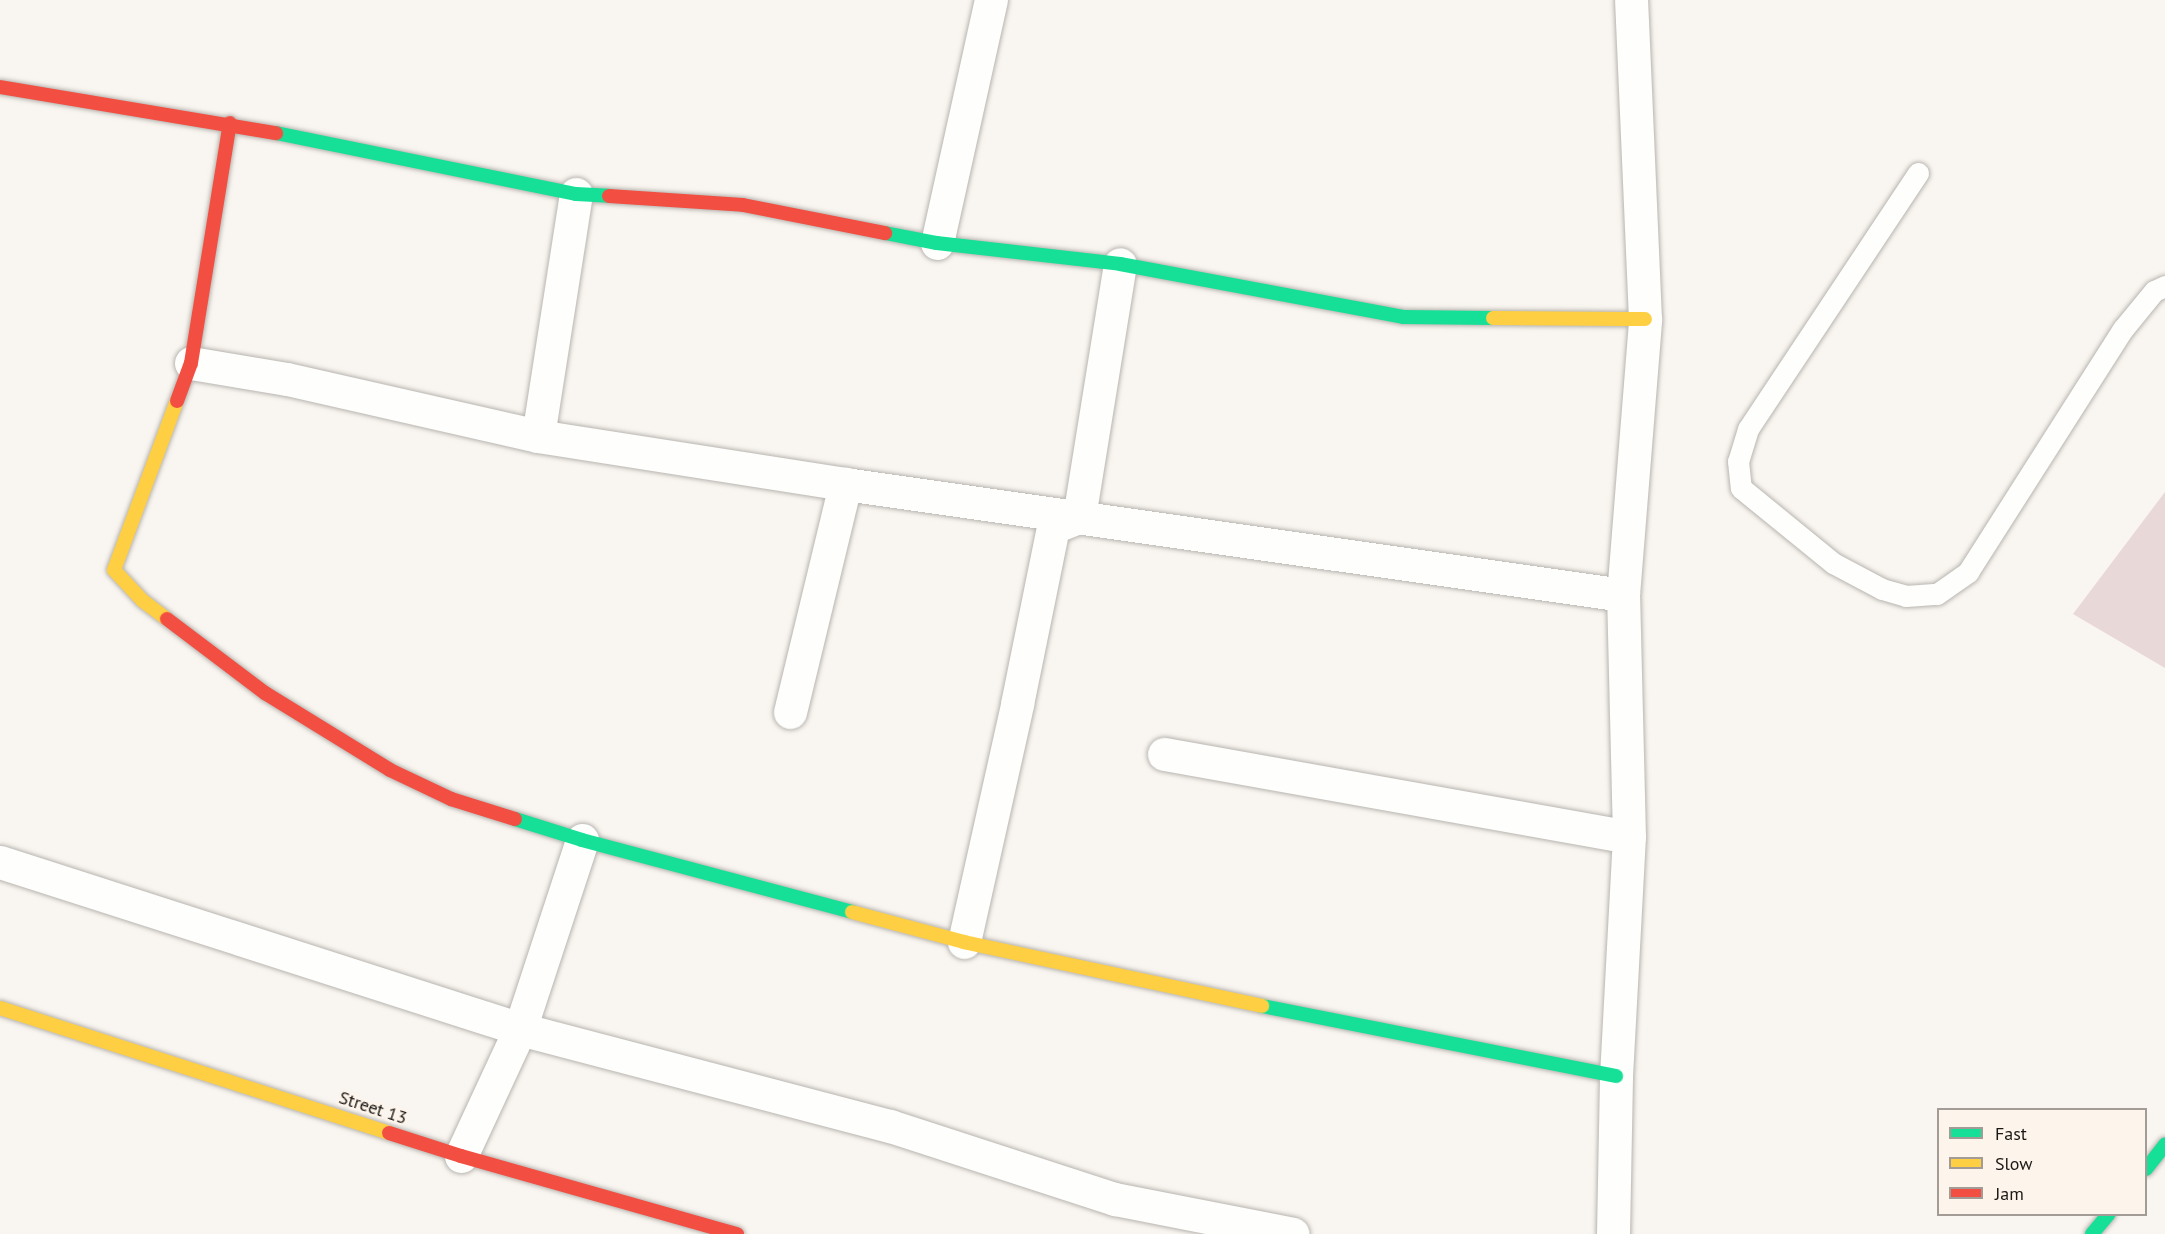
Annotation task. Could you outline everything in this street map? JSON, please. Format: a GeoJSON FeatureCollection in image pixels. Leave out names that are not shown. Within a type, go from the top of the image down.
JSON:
{"type":"FeatureCollection","features":[{"type":"Feature","properties":{"kind":"street"},"geometry":{"type":"LineString","coordinates":[[937,243],[991,0]]}},
{"type":"Feature","properties":{"kind":"street"},"geometry":{"type":"LineString","coordinates":[[1613,1234],[1616,1076],[1629,837],[1623,595],[1645,319],[1631,0]]}},
{"type":"Feature","properties":{"kind":"street"},"geometry":{"type":"LineString","coordinates":[[0,87],[128,110],[230,123],[576,194],[743,205],[937,243],[1120,264],[1403,317],[1645,319]]}},
{"type":"Feature","properties":{"kind":"street"},"geometry":{"type":"LineString","coordinates":[[230,123],[191,363],[114,570],[142,600],[265,693],[390,770],[451,799],[582,840],[964,942],[1321,1019],[1616,1076]]}},
{"type":"Feature","properties":{"kind":"street"},"geometry":{"type":"LineString","coordinates":[[538,436],[576,194]]}},
{"type":"Feature","properties":{"kind":"street"},"geometry":{"type":"LineString","coordinates":[[1079,517],[1120,264]]}},
{"type":"Feature","properties":{"kind":"street"},"geometry":{"type":"LineString","coordinates":[[191,363],[288,379],[538,436],[845,484],[1623,595]]}},
{"type":"Feature","properties":{"kind":"street"},"geometry":{"type":"LineString","coordinates":[[790,712],[845,484]]}},
{"type":"Feature","properties":{"kind":"street"},"geometry":{"type":"LineString","coordinates":[[964,942],[1017,704],[1053,527],[1079,517]]}},
{"type":"Feature","properties":{"kind":"street"},"geometry":{"type":"LineString","coordinates":[[1164,754],[1629,837]]}},
{"type":"Feature","properties":{"kind":"street"},"geometry":{"type":"LineString","coordinates":[[461,1156],[520,1029],[582,840]]}},
{"type":"Feature","properties":{"kind":"street"},"geometry":{"type":"LineString","coordinates":[[0,862],[520,1029],[890,1126],[1115,1199],[1293,1234]]}},
{"type":"Feature","properties":{"kind":"street","name":"Street 13"},"geometry":{"type":"LineString","coordinates":[[0,1008],[461,1156],[737,1234]]}},
{"type":"Feature","properties":{"kind":"street"},"geometry":{"type":"LineString","coordinates":[[2147,1167],[2165,1145]]}},
{"type":"Feature","properties":{"kind":"street"},"geometry":{"type":"LineString","coordinates":[[2092,1234],[2108,1216]]}},
{"type":"Feature","properties":{"kind":"lane"},"geometry":{"type":"LineString","coordinates":[[1918,173],[1748,429],[1738,461],[1741,488],[1833,563],[1881,589],[1906,596],[1937,594],[1968,572],[2123,329],[2154,291],[2165,286]]}},
{"type":"Feature","properties":{"kind":"shaded area"},"geometry":{"type":"Polygon","coordinates":[[[2165,492],[2165,668],[2073,614],[2165,492]]]}},
{"type":"Feature","properties":{"kind":"traffic: fast"},"geometry":{"type":"LineString","coordinates":[[276,133],[576,194],[609,196]]}},
{"type":"Feature","properties":{"kind":"traffic: fast"},"geometry":{"type":"LineString","coordinates":[[885,233],[937,243],[1120,264],[1403,317],[1493,318]]}},
{"type":"Feature","properties":{"kind":"traffic: fast"},"geometry":{"type":"LineString","coordinates":[[515,819],[582,840],[852,912]]}},
{"type":"Feature","properties":{"kind":"traffic: fast"},"geometry":{"type":"LineString","coordinates":[[1262,1006],[1616,1076]]}},
{"type":"Feature","properties":{"kind":"traffic: fast"},"geometry":{"type":"LineString","coordinates":[[2147,1168],[2165,1145]]}},
{"type":"Feature","properties":{"kind":"traffic: fast"},"geometry":{"type":"LineString","coordinates":[[2092,1234],[2107,1216]]}},
{"type":"Feature","properties":{"kind":"traffic: slow"},"geometry":{"type":"LineString","coordinates":[[1493,318],[1645,319]]}},
{"type":"Feature","properties":{"kind":"traffic: slow"},"geometry":{"type":"LineString","coordinates":[[167,619],[142,600],[114,570],[177,401]]}},
{"type":"Feature","properties":{"kind":"traffic: slow"},"geometry":{"type":"LineString","coordinates":[[852,912],[964,942],[1262,1006]]}},
{"type":"Feature","properties":{"kind":"traffic: slow"},"geometry":{"type":"LineString","coordinates":[[0,1008],[389,1133]]}},
{"type":"Feature","properties":{"kind":"traffic: jam"},"geometry":{"type":"LineString","coordinates":[[0,87],[276,133]]}},
{"type":"Feature","properties":{"kind":"traffic: jam"},"geometry":{"type":"LineString","coordinates":[[177,401],[191,363],[230,123]]}},
{"type":"Feature","properties":{"kind":"traffic: jam"},"geometry":{"type":"LineString","coordinates":[[609,196],[743,205],[885,233]]}},
{"type":"Feature","properties":{"kind":"traffic: jam"},"geometry":{"type":"LineString","coordinates":[[167,619],[265,693],[390,770],[451,799],[515,819]]}},
{"type":"Feature","properties":{"kind":"traffic: jam"},"geometry":{"type":"LineString","coordinates":[[389,1133],[461,1156],[737,1234]]}}]}
